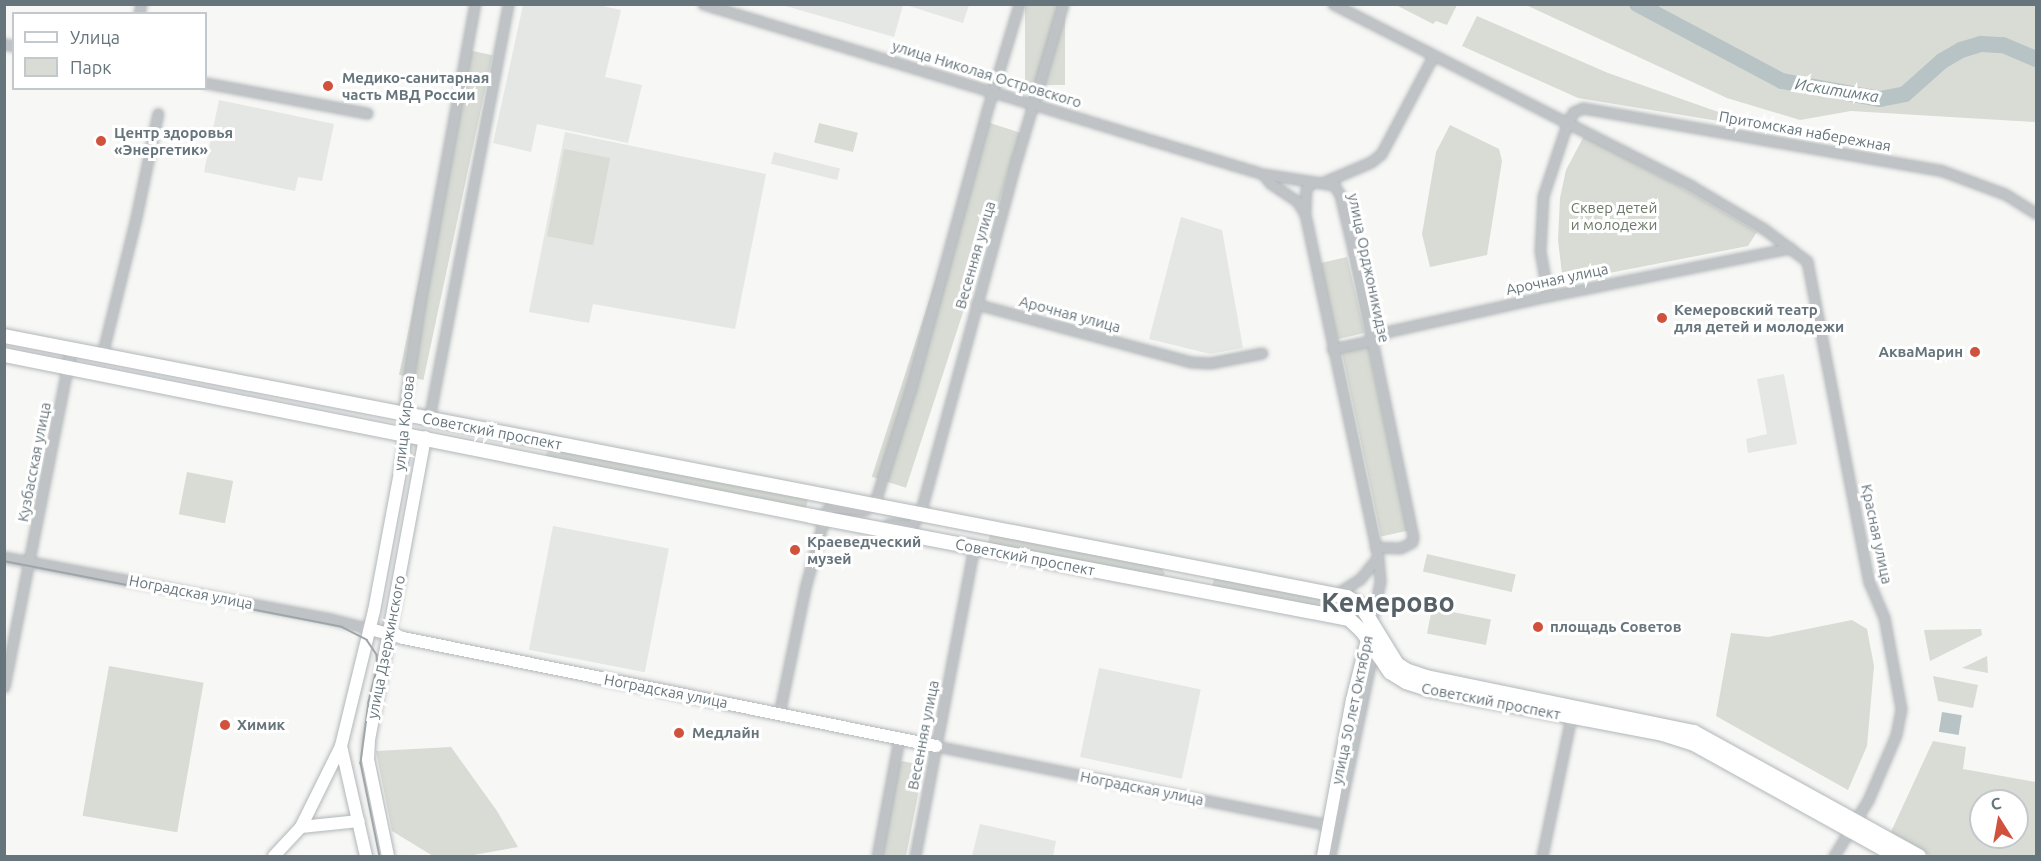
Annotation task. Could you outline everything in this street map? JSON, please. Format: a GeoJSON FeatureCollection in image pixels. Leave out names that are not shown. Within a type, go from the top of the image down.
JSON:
{"type":"FeatureCollection","features":[{"type":"Feature","properties":{"kind":"main road","name":"Советский проспект"},"geometry":{"type":"LineString","coordinates":[[4,336],[1335,594],[1357,603],[1397,664],[1406,670],[1426,677],[1572,711]]}},
{"type":"Feature","properties":{"kind":"main road","name":"Советский проспект"},"geometry":{"type":"LineString","coordinates":[[4,355],[1156,584],[1349,619],[1370,643],[1390,672],[1415,686],[1694,732],[1853,826],[1896,856]]}},
{"type":"Feature","properties":{"kind":"main road","name":"улица Кирова"},"geometry":{"type":"LineString","coordinates":[[403,414],[404,433]]}},
{"type":"Feature","properties":{"kind":"main road","name":"улица Кирова"},"geometry":{"type":"LineString","coordinates":[[425,437],[429,419]]}},
{"type":"Feature","properties":{"kind":"main road"},"geometry":{"type":"LineString","coordinates":[[546,462],[542,458],[542,448],[550,442]]}},
{"type":"Feature","properties":{"kind":"main road"},"geometry":{"type":"LineString","coordinates":[[1156,584],[1165,582],[1171,575],[1168,565],[1161,561]]}},
{"type":"Feature","properties":{"kind":"main road"},"geometry":{"type":"LineString","coordinates":[[1203,592],[1197,588],[1196,579],[1201,571],[1207,570]]}},
{"type":"Feature","properties":{"kind":"main road","name":"Советский проспект"},"geometry":{"type":"LineString","coordinates":[[1853,826],[1919,856]]}},
{"type":"Feature","properties":{"kind":"street","name":"улица Кирова"},"geometry":{"type":"LineString","coordinates":[[403,414],[421,297],[475,4]]}},
{"type":"Feature","properties":{"kind":"street","name":"улица Кирова"},"geometry":{"type":"LineString","coordinates":[[429,419],[508,4]]}},
{"type":"Feature","properties":{"kind":"street","name":"улица Николая Островского"},"geometry":{"type":"LineString","coordinates":[[702,4],[1263,174]]}},
{"type":"Feature","properties":{"kind":"street","name":"Весенняя улица"},"geometry":{"type":"LineString","coordinates":[[874,505],[911,388],[992,91],[1019,4]]}},
{"type":"Feature","properties":{"kind":"street","name":"Весенняя улица"},"geometry":{"type":"LineString","coordinates":[[920,514],[976,303],[1063,4]]}},
{"type":"Feature","properties":{"kind":"street"},"geometry":{"type":"LineString","coordinates":[[1334,4],[1691,186],[1764,229],[1790,248]]}},
{"type":"Feature","properties":{"kind":"street"},"geometry":{"type":"LineString","coordinates":[[1263,174],[1311,183],[1324,182],[1371,162],[1381,154],[1433,56]]}},
{"type":"Feature","properties":{"kind":"street"},"geometry":{"type":"LineString","coordinates":[[207,83],[368,113]]}},
{"type":"Feature","properties":{"kind":"street","name":"Притомская набережная"},"geometry":{"type":"LineString","coordinates":[[1567,123],[1577,109],[1595,109],[1940,170],[2005,194],[2037,213]]}},
{"type":"Feature","properties":{"kind":"street"},"geometry":{"type":"LineString","coordinates":[[102,355],[135,222],[158,113]]}},
{"type":"Feature","properties":{"kind":"street"},"geometry":{"type":"LineString","coordinates":[[1548,296],[1540,251],[1543,196],[1567,123]]}},
{"type":"Feature","properties":{"kind":"street"},"geometry":{"type":"LineString","coordinates":[[1263,174],[1270,183],[1297,201],[1305,214]]}},
{"type":"Feature","properties":{"kind":"street","name":"улица Орджоникидзе"},"geometry":{"type":"LineString","coordinates":[[1324,182],[1334,185],[1340,195],[1413,537],[1412,542],[1400,548],[1377,552]]}},
{"type":"Feature","properties":{"kind":"street"},"geometry":{"type":"LineString","coordinates":[[1311,183],[1306,189],[1305,214],[1377,552],[1380,582],[1371,622]]}},
{"type":"Feature","properties":{"kind":"street","name":"Арочная улица"},"geometry":{"type":"LineString","coordinates":[[1332,349],[1370,341],[1390,331],[1548,296],[1790,248]]}},
{"type":"Feature","properties":{"kind":"street","name":"Красная улица"},"geometry":{"type":"LineString","coordinates":[[1790,248],[1807,261],[1869,582],[1884,617],[1902,709],[1896,735],[1853,826],[1834,856]]}},
{"type":"Feature","properties":{"kind":"street","name":"Арочная улица"},"geometry":{"type":"LineString","coordinates":[[976,303],[1191,362],[1210,363],[1262,353]]}},
{"type":"Feature","properties":{"kind":"street","name":"Кузбасская улица"},"geometry":{"type":"LineString","coordinates":[[4,687],[71,349]]}},
{"type":"Feature","properties":{"kind":"street","name":"улица Кирова"},"geometry":{"type":"LineString","coordinates":[[274,856],[301,827],[341,746],[370,629],[404,451],[404,433]]}},
{"type":"Feature","properties":{"kind":"street","name":"улица Дзержинского"},"geometry":{"type":"LineString","coordinates":[[388,856],[368,759],[372,717],[390,635],[425,437]]}},
{"type":"Feature","properties":{"kind":"street","name":"Советский проспект"},"geometry":{"type":"LineString","coordinates":[[822,518],[832,507],[864,510],[874,505]]}},
{"type":"Feature","properties":{"kind":"street","name":"Советский проспект"},"geometry":{"type":"LineString","coordinates":[[876,528],[890,524],[911,525],[920,514]]}},
{"type":"Feature","properties":{"kind":"street"},"geometry":{"type":"LineString","coordinates":[[778,714],[822,518]]}},
{"type":"Feature","properties":{"kind":"street","name":"Весенняя улица"},"geometry":{"type":"LineString","coordinates":[[915,856],[974,548]]}},
{"type":"Feature","properties":{"kind":"street"},"geometry":{"type":"LineString","coordinates":[[1335,594],[1360,579],[1377,552]]}},
{"type":"Feature","properties":{"kind":"street","name":"Ноградская улица"},"geometry":{"type":"LineString","coordinates":[[4,556],[331,619],[390,635],[1328,825]]}},
{"type":"Feature","properties":{"kind":"street","name":"улица 50 лет Октября"},"geometry":{"type":"LineString","coordinates":[[1330,856],[1370,643],[1371,622]]}},
{"type":"Feature","properties":{"kind":"street","name":"улица 50 лет Октября"},"geometry":{"type":"LineString","coordinates":[[1323,856],[1352,700],[1370,643]]}},
{"type":"Feature","properties":{"kind":"street"},"geometry":{"type":"LineString","coordinates":[[1542,856],[1572,711]]}},
{"type":"Feature","properties":{"kind":"street","name":"Весенняя улица"},"geometry":{"type":"LineString","coordinates":[[877,856],[899,739]]}},
{"type":"Feature","properties":{"kind":"street"},"geometry":{"type":"LineString","coordinates":[[341,746],[366,856]]}},
{"type":"Feature","properties":{"kind":"street"},"geometry":{"type":"LineString","coordinates":[[301,827],[359,820]]}},
{"type":"Feature","properties":{"kind":"shaded area"},"geometry":{"type":"Polygon","coordinates":[[[523,5],[598,5],[621,10],[605,77],[642,85],[628,143],[537,124],[531,152],[493,143],[523,5]]]}},
{"type":"Feature","properties":{"kind":"shaded area"},"geometry":{"type":"Polygon","coordinates":[[[782,5],[903,5],[894,37],[782,5]]]}},
{"type":"Feature","properties":{"kind":"shaded area"},"geometry":{"type":"Polygon","coordinates":[[[906,5],[969,5],[963,23],[906,5]]]}},
{"type":"Feature","properties":{"kind":"shaded area"},"geometry":{"type":"Polygon","coordinates":[[[219,100],[334,124],[322,181],[298,177],[295,191],[204,172],[219,100]]]}},
{"type":"Feature","properties":{"kind":"shaded area"},"geometry":{"type":"Polygon","coordinates":[[[565,132],[766,174],[735,329],[593,304],[589,323],[529,312],[565,132]]]}},
{"type":"Feature","properties":{"kind":"shaded area"},"geometry":{"type":"Polygon","coordinates":[[[774,152],[840,168],[837,180],[771,164],[774,152]]]}},
{"type":"Feature","properties":{"kind":"shaded area"},"geometry":{"type":"Polygon","coordinates":[[[1181,217],[1222,230],[1243,348],[1210,354],[1149,339],[1181,217]]]}},
{"type":"Feature","properties":{"kind":"shaded area"},"geometry":{"type":"Polygon","coordinates":[[[1784,374],[1797,444],[1748,453],[1746,439],[1767,434],[1757,379],[1784,374]]]}},
{"type":"Feature","properties":{"kind":"shaded area"},"geometry":{"type":"Polygon","coordinates":[[[553,526],[669,549],[645,672],[529,650],[553,526]]]}},
{"type":"Feature","properties":{"kind":"shaded area"},"geometry":{"type":"Polygon","coordinates":[[[1099,668],[1201,690],[1182,779],[1080,757],[1099,668]]]}},
{"type":"Feature","properties":{"kind":"shaded area"},"geometry":{"type":"Polygon","coordinates":[[[1942,712],[1962,715],[1959,735],[1939,732],[1942,712]]]}},
{"type":"Feature","properties":{"kind":"shaded area"},"geometry":{"type":"Polygon","coordinates":[[[980,824],[1056,841],[1053,856],[972,856],[980,824]]]}},
{"type":"Feature","properties":{"kind":"green space"},"geometry":{"type":"Polygon","coordinates":[[[1025,5],[1065,5],[1065,85],[1025,85],[1025,5]]]}},
{"type":"Feature","properties":{"kind":"green space"},"geometry":{"type":"Polygon","coordinates":[[[1396,5],[1457,5],[1447,25],[1436,21],[1433,24],[1396,5]]]}},
{"type":"Feature","properties":{"kind":"green space"},"geometry":{"type":"Polygon","coordinates":[[[1526,5],[2036,5],[2036,122],[1851,111],[1800,120],[1727,98],[1526,5]]]}},
{"type":"Feature","properties":{"kind":"green space"},"geometry":{"type":"Polygon","coordinates":[[[1477,16],[1608,73],[1741,120],[1743,125],[1578,98],[1462,46],[1477,16]]]}},
{"type":"Feature","properties":{"kind":"green space"},"geometry":{"type":"Polygon","coordinates":[[[468,50],[492,55],[423,380],[399,375],[468,50]]]}},
{"type":"Feature","properties":{"kind":"green space"},"geometry":{"type":"Polygon","coordinates":[[[987,122],[1021,133],[906,488],[872,477],[987,122]]]}},
{"type":"Feature","properties":{"kind":"green space"},"geometry":{"type":"Polygon","coordinates":[[[819,123],[858,133],[853,152],[814,142],[819,123]]]}},
{"type":"Feature","properties":{"kind":"green space"},"geometry":{"type":"Polygon","coordinates":[[[1450,125],[1499,149],[1502,161],[1487,255],[1430,267],[1422,234],[1436,152],[1450,125]]]}},
{"type":"Feature","properties":{"kind":"green space","name":"Сквер детей и молодежи"},"geometry":{"type":"Polygon","coordinates":[[[1584,136],[1675,184],[1757,232],[1748,246],[1563,282],[1558,240],[1560,198],[1566,170],[1584,136]]]}},
{"type":"Feature","properties":{"kind":"green space"},"geometry":{"type":"Polygon","coordinates":[[[564,149],[610,158],[593,245],[547,236],[564,149]]]}},
{"type":"Feature","properties":{"kind":"green space"},"geometry":{"type":"Polygon","coordinates":[[[1347,257],[1365,333],[1337,339],[1320,263],[1347,257]]]}},
{"type":"Feature","properties":{"kind":"green space"},"geometry":{"type":"Polygon","coordinates":[[[1368,345],[1408,531],[1381,536],[1342,351],[1368,345]]]}},
{"type":"Feature","properties":{"kind":"green space"},"geometry":{"type":"Polygon","coordinates":[[[550,448],[808,499],[806,508],[548,457],[546,454],[550,448]]]}},
{"type":"Feature","properties":{"kind":"green space"},"geometry":{"type":"Polygon","coordinates":[[[187,472],[233,481],[225,523],[179,514],[187,472]]]}},
{"type":"Feature","properties":{"kind":"green space"},"geometry":{"type":"Polygon","coordinates":[[[990,534],[1162,568],[1165,574],[1160,577],[988,544],[990,534]]]}},
{"type":"Feature","properties":{"kind":"green space"},"geometry":{"type":"Polygon","coordinates":[[[1427,554],[1516,574],[1512,592],[1423,572],[1427,554]]]}},
{"type":"Feature","properties":{"kind":"green space"},"geometry":{"type":"Polygon","coordinates":[[[1214,578],[1333,601],[1331,610],[1212,587],[1214,578]]]}},
{"type":"Feature","properties":{"kind":"green space"},"geometry":{"type":"Polygon","coordinates":[[[1432,608],[1491,619],[1486,645],[1427,634],[1432,608]]]}},
{"type":"Feature","properties":{"kind":"green space"},"geometry":{"type":"Polygon","coordinates":[[[1852,620],[1867,629],[1874,666],[1867,746],[1848,790],[1716,716],[1731,633],[1768,637],[1852,620]]]}},
{"type":"Feature","properties":{"kind":"green space"},"geometry":{"type":"Polygon","coordinates":[[[1981,629],[1982,635],[1930,661],[1924,630],[1981,629]]]}},
{"type":"Feature","properties":{"kind":"green space"},"geometry":{"type":"Polygon","coordinates":[[[1987,656],[1988,673],[1962,668],[1987,656]]]}},
{"type":"Feature","properties":{"kind":"green space"},"geometry":{"type":"Polygon","coordinates":[[[109,666],[204,683],[177,832],[83,816],[109,666]]]}},
{"type":"Feature","properties":{"kind":"green space"},"geometry":{"type":"Polygon","coordinates":[[[1933,676],[1978,685],[1973,708],[1938,701],[1933,676]]]}},
{"type":"Feature","properties":{"kind":"green space"},"geometry":{"type":"Polygon","coordinates":[[[1933,741],[1966,747],[1963,769],[2036,782],[2036,856],[1931,856],[1890,834],[1933,741]]]}},
{"type":"Feature","properties":{"kind":"green space"},"geometry":{"type":"Polygon","coordinates":[[[451,747],[497,811],[518,847],[468,856],[433,856],[392,831],[376,751],[451,747]]]}},
{"type":"Feature","properties":{"kind":"green space"},"geometry":{"type":"Polygon","coordinates":[[[902,761],[921,765],[923,769],[906,856],[881,856],[899,764],[902,761]]]}},
{"type":"Feature","properties":{"kind":"waterway","name":"Искитимка"},"geometry":{"type":"LineString","coordinates":[[1637,4],[1782,81],[1880,99],[1905,94],[1942,61],[1961,50],[1981,44],[2003,45],[2036,59]]}},
{"type":"Feature","properties":{"kind":"tram line"},"geometry":{"type":"LineString","coordinates":[[4,561],[342,627],[367,640],[377,655],[378,666],[369,703],[361,763],[380,856]]}},
{"type":"Feature","properties":{"kind":"place","name":"Медико-санитарная часть МВД России"},"geometry":{"type":"Point","coordinates":[328,86]}},
{"type":"Feature","properties":{"kind":"place","name":"Центр здоровья «Энергетик»"},"geometry":{"type":"Point","coordinates":[101,141]}},
{"type":"Feature","properties":{"kind":"place","name":"Кемеровский театр для детей и молодежи"},"geometry":{"type":"Point","coordinates":[1662,318]}},
{"type":"Feature","properties":{"kind":"place","name":"АкваМарин"},"geometry":{"type":"Point","coordinates":[1975,352]}},
{"type":"Feature","properties":{"kind":"place","name":"Краеведческий музей"},"geometry":{"type":"Point","coordinates":[795,550]}},
{"type":"Feature","properties":{"kind":"place","name":"площадь Советов"},"geometry":{"type":"Point","coordinates":[1538,627]}},
{"type":"Feature","properties":{"kind":"place","name":"Химик"},"geometry":{"type":"Point","coordinates":[225,725]}},
{"type":"Feature","properties":{"kind":"place","name":"Медлайн"},"geometry":{"type":"Point","coordinates":[679,733]}},
{"type":"Feature","properties":{"kind":"district","name":"Кемерово"},"geometry":{"type":"Point","coordinates":[1388,603]}}]}
